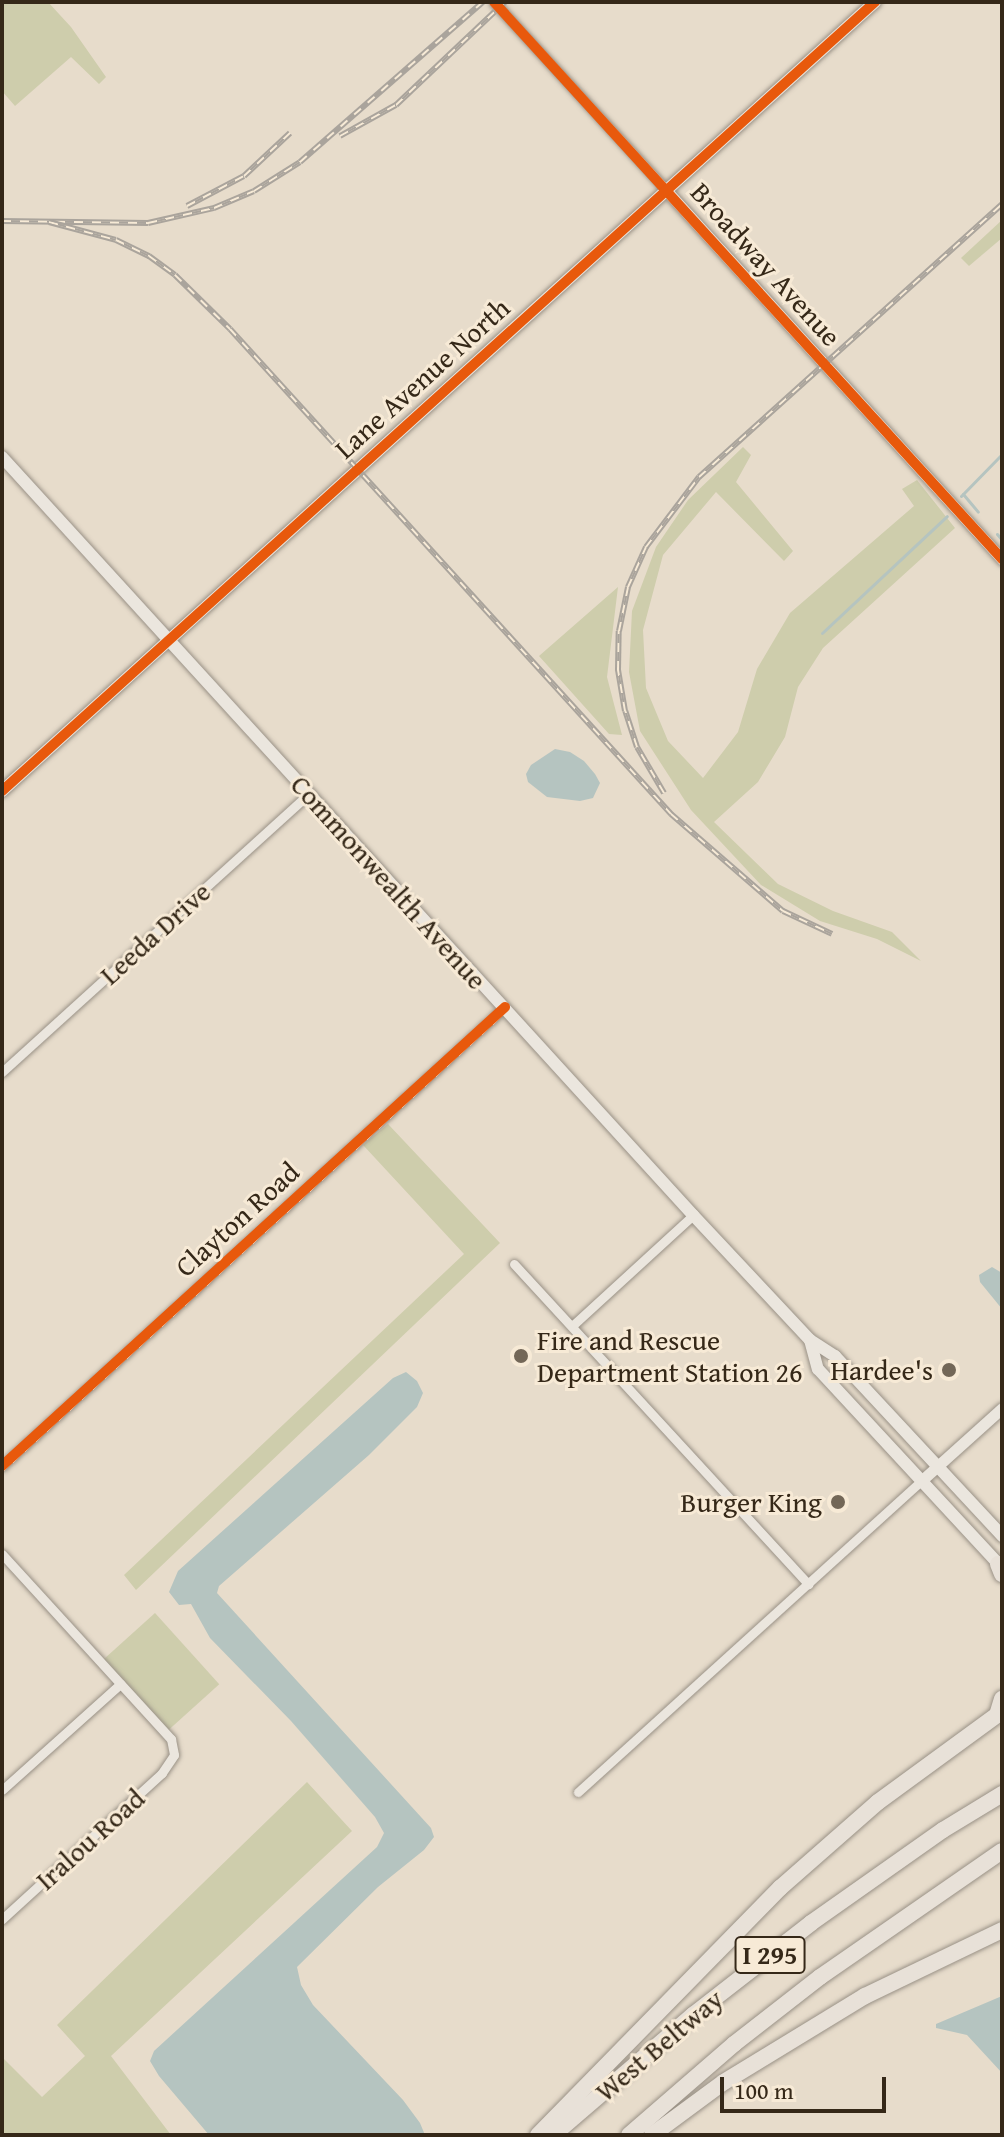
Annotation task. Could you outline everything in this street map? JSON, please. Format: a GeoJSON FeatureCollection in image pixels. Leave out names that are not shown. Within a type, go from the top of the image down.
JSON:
{"type":"FeatureCollection","features":[{"type":"Feature","properties":{"kind":"highway"},"geometry":{"type":"LineString","coordinates":[[538,2135],[791,1878],[878,1802],[1000,1709]]}},
{"type":"Feature","properties":{"kind":"highway","name":"West Beltway"},"geometry":{"type":"LineString","coordinates":[[554,2135],[693,2015],[811,1923],[943,1830],[1002,1794]]}},
{"type":"Feature","properties":{"kind":"highway","name":"West Beltway"},"geometry":{"type":"LineString","coordinates":[[629,2135],[734,2044],[820,1977],[1002,1851]]}},
{"type":"Feature","properties":{"kind":"highway"},"geometry":{"type":"LineString","coordinates":[[652,2135],[724,2082],[865,1996],[1002,1930]]}},
{"type":"Feature","properties":{"kind":"main road","name":"Lane Avenue North"},"geometry":{"type":"LineString","coordinates":[[2,791],[875,2]]}},
{"type":"Feature","properties":{"kind":"main road","name":"Commonwealth Avenue"},"geometry":{"type":"LineString","coordinates":[[2,457],[693,1215],[810,1340],[835,1356],[1002,1536]]}},
{"type":"Feature","properties":{"kind":"main road","name":"Commonwealth Avenue"},"geometry":{"type":"LineString","coordinates":[[810,1340],[818,1369],[1001,1569]]}},
{"type":"Feature","properties":{"kind":"street","name":"Broadway Avenue"},"geometry":{"type":"LineString","coordinates":[[494,2],[1002,559]]}},
{"type":"Feature","properties":{"kind":"street","name":"Leeda Drive"},"geometry":{"type":"LineString","coordinates":[[2,1072],[309,794]]}},
{"type":"Feature","properties":{"kind":"street","name":"Clayton Road"},"geometry":{"type":"LineString","coordinates":[[2,1466],[505,1007]]}},
{"type":"Feature","properties":{"kind":"street"},"geometry":{"type":"LineString","coordinates":[[572,1326],[693,1215]]}},
{"type":"Feature","properties":{"kind":"street"},"geometry":{"type":"LineString","coordinates":[[514,1264],[808,1584]]}},
{"type":"Feature","properties":{"kind":"street"},"geometry":{"type":"LineString","coordinates":[[578,1792],[1002,1408]]}},
{"type":"Feature","properties":{"kind":"street"},"geometry":{"type":"LineString","coordinates":[[2,1554],[120,1684],[2,1790]]}},
{"type":"Feature","properties":{"kind":"street","name":"Iralou Road"},"geometry":{"type":"LineString","coordinates":[[2,1919],[162,1773],[174,1755],[171,1739],[120,1684]]}},
{"type":"Feature","properties":{"kind":"green space"},"geometry":{"type":"Polygon","coordinates":[[[2,2],[48,2],[71,27],[106,77],[99,84],[71,57],[15,106],[2,91],[2,2]]]}},
{"type":"Feature","properties":{"kind":"green space"},"geometry":{"type":"Polygon","coordinates":[[[1002,220],[1002,238],[969,266],[961,258],[1002,220]]]}},
{"type":"Feature","properties":{"kind":"green space"},"geometry":{"type":"Polygon","coordinates":[[[743,447],[751,455],[736,482],[793,551],[784,561],[716,492],[663,555],[643,630],[646,688],[668,741],[703,778],[738,732],[757,669],[790,613],[914,506],[902,489],[917,480],[955,528],[823,648],[798,687],[785,737],[758,782],[714,822],[778,884],[833,911],[892,932],[921,961],[877,939],[820,921],[761,885],[691,810],[640,731],[629,672],[632,611],[656,547],[688,500],[743,447]]]}},
{"type":"Feature","properties":{"kind":"green space"},"geometry":{"type":"Polygon","coordinates":[[[618,587],[607,677],[622,735],[609,734],[539,656],[618,587]]]}},
{"type":"Feature","properties":{"kind":"green space"},"geometry":{"type":"Polygon","coordinates":[[[388,1124],[500,1243],[136,1590],[124,1575],[464,1254],[363,1145],[388,1124]]]}},
{"type":"Feature","properties":{"kind":"green space"},"geometry":{"type":"Polygon","coordinates":[[[155,1613],[219,1684],[168,1731],[104,1659],[155,1613]]]}},
{"type":"Feature","properties":{"kind":"green space"},"geometry":{"type":"Polygon","coordinates":[[[307,1782],[352,1831],[111,2056],[171,2135],[2,2135],[2,2057],[42,2097],[85,2056],[57,2025],[307,1782]]]}},
{"type":"Feature","properties":{"kind":"shaded area"},"geometry":{"type":"Polygon","coordinates":[[[555,749],[570,752],[584,761],[595,774],[600,783],[593,798],[580,801],[547,797],[528,782],[526,774],[531,765],[555,749]]]}},
{"type":"Feature","properties":{"kind":"shaded area"},"geometry":{"type":"Polygon","coordinates":[[[992,1267],[1002,1273],[1002,1309],[980,1282],[979,1275],[992,1267]]]}},
{"type":"Feature","properties":{"kind":"shaded area"},"geometry":{"type":"Polygon","coordinates":[[[406,1372],[417,1381],[423,1393],[417,1407],[369,1455],[219,1586],[217,1593],[431,1828],[434,1837],[424,1850],[378,1887],[297,1967],[301,1985],[313,2005],[403,2100],[425,2135],[209,2135],[159,2076],[150,2061],[154,2051],[377,1847],[384,1833],[375,1817],[291,1721],[210,1638],[191,1604],[179,1605],[169,1592],[178,1571],[393,1378],[406,1372]]]}},
{"type":"Feature","properties":{"kind":"shaded area"},"geometry":{"type":"Polygon","coordinates":[[[1002,1996],[1002,2073],[967,2035],[936,2028],[936,2024],[1002,1996]]]}},
{"type":"Feature","properties":{"kind":"waterway"},"geometry":{"type":"LineString","coordinates":[[961,496],[1002,454]]}},
{"type":"Feature","properties":{"kind":"waterway"},"geometry":{"type":"LineString","coordinates":[[963,494],[978,512]]}},
{"type":"Feature","properties":{"kind":"waterway"},"geometry":{"type":"LineString","coordinates":[[822,633],[947,516]]}},
{"type":"Feature","properties":{"kind":"waterway"},"geometry":{"type":"LineString","coordinates":[[997,534],[1002,540]]}},
{"type":"Feature","properties":{"kind":"railway"},"geometry":{"type":"LineString","coordinates":[[2,221],[148,223],[214,208],[254,191],[300,162],[483,2]]}},
{"type":"Feature","properties":{"kind":"railway"},"geometry":{"type":"LineString","coordinates":[[340,136],[396,105],[505,2]]}},
{"type":"Feature","properties":{"kind":"railway"},"geometry":{"type":"LineString","coordinates":[[187,206],[244,176],[290,133]]}},
{"type":"Feature","properties":{"kind":"railway"},"geometry":{"type":"LineString","coordinates":[[664,793],[637,747],[625,711],[618,670],[619,631],[628,587],[646,547],[699,477],[1002,204]]}},
{"type":"Feature","properties":{"kind":"railway"},"geometry":{"type":"LineString","coordinates":[[49,222],[116,240],[149,256],[175,275],[230,329],[671,814],[783,911],[832,934]]}},
{"type":"Feature","properties":{"kind":"cycle path"},"geometry":{"type":"LineString","coordinates":[[494,2],[1002,559]]}},
{"type":"Feature","properties":{"kind":"cycle path"},"geometry":{"type":"LineString","coordinates":[[2,791],[875,2]]}},
{"type":"Feature","properties":{"kind":"cycle path"},"geometry":{"type":"LineString","coordinates":[[2,1466],[505,1007]]}},
{"type":"Feature","properties":{"kind":"place","name":"Fire and Rescue Department Station 26"},"geometry":{"type":"Point","coordinates":[521,1356]}},
{"type":"Feature","properties":{"kind":"place","name":"Hardee's"},"geometry":{"type":"Point","coordinates":[949,1370]}},
{"type":"Feature","properties":{"kind":"place","name":"Burger King"},"geometry":{"type":"Point","coordinates":[838,1502]}}]}
